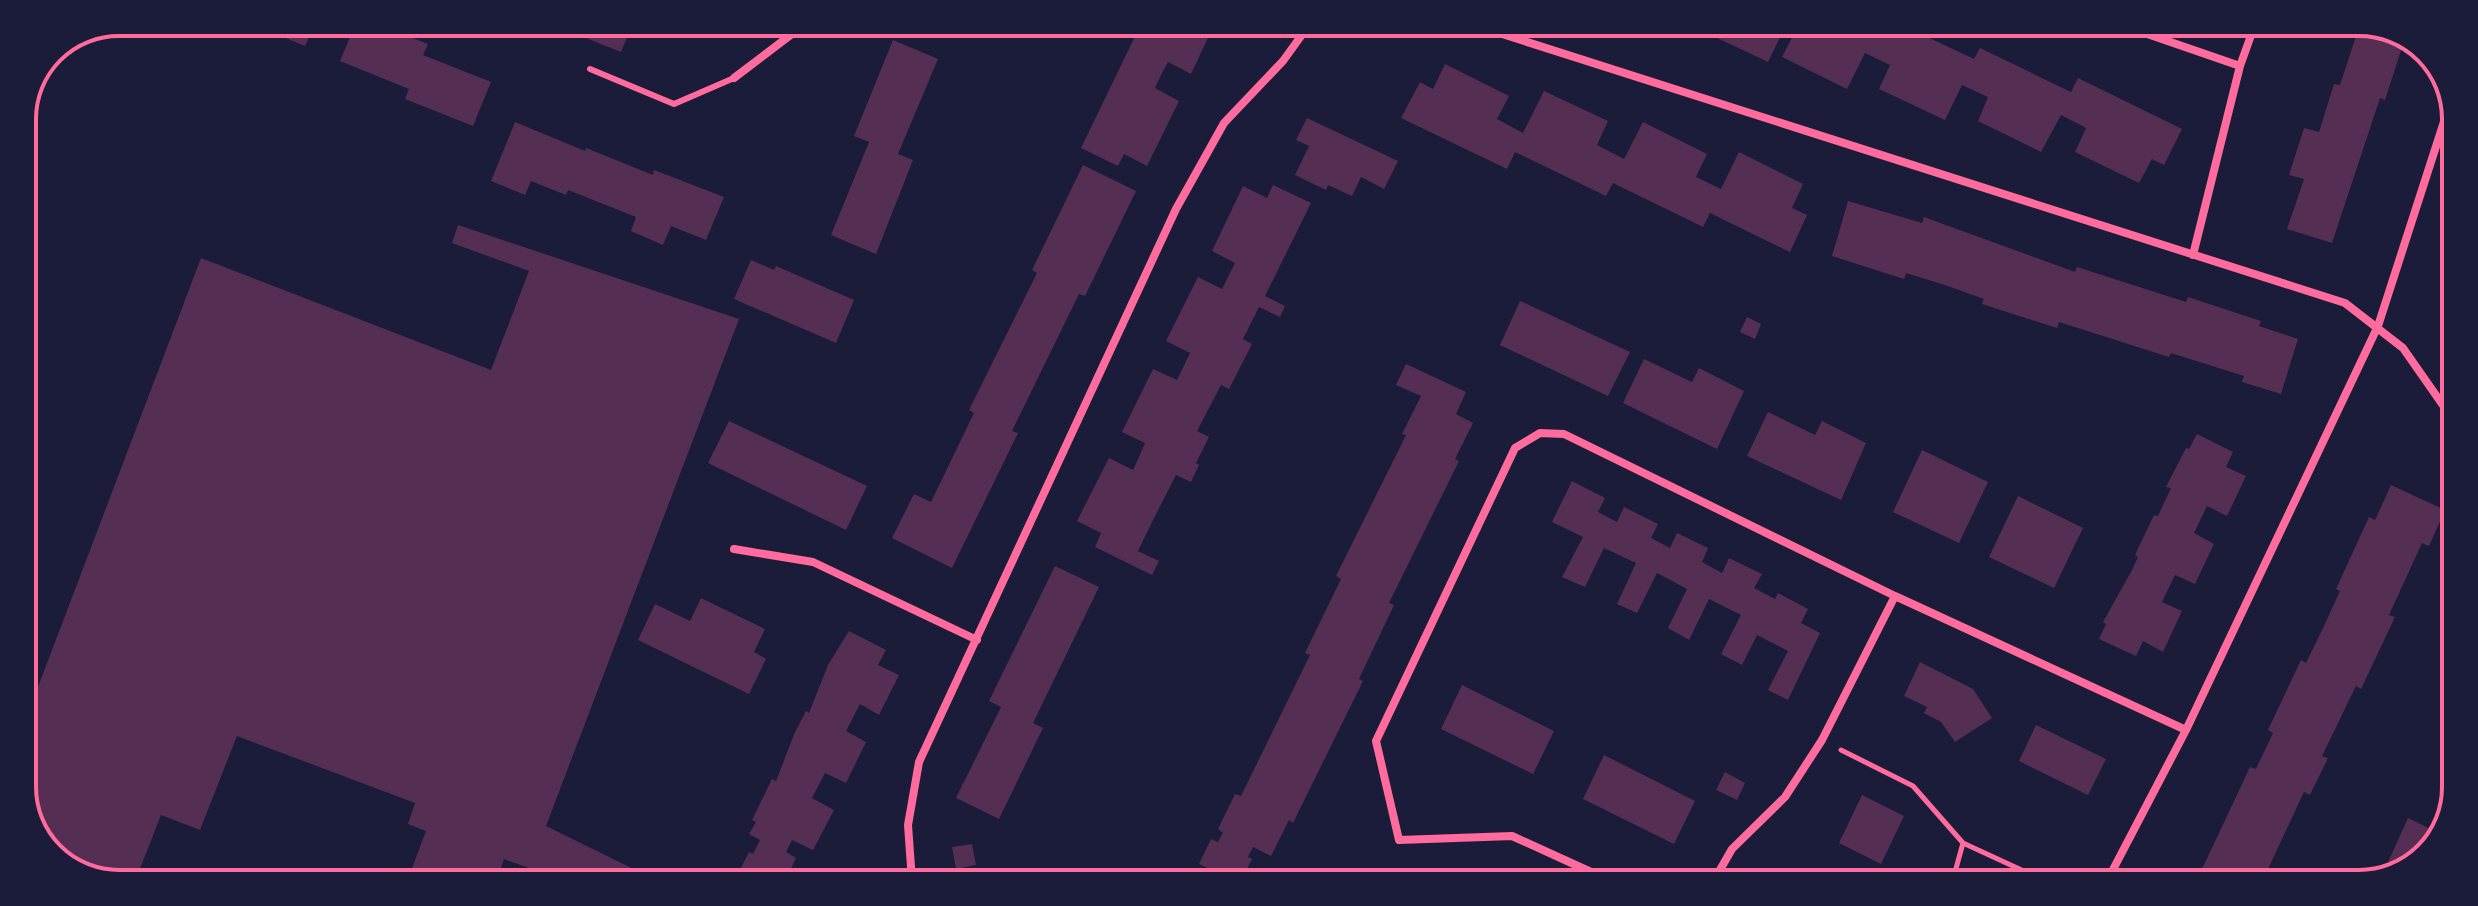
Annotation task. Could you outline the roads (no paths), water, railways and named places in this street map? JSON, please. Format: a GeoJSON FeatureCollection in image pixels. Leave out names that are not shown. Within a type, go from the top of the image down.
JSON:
{"type":"FeatureCollection","features":[{"type":"Feature","properties":{"kind":"street"},"geometry":{"type":"LineString","coordinates":[[734,78],[789,36]]}},
{"type":"Feature","properties":{"kind":"street"},"geometry":{"type":"LineString","coordinates":[[911,870],[908,825],[919,762],[1176,209],[1224,123],[1283,61],[1301,36]]}},
{"type":"Feature","properties":{"kind":"street"},"geometry":{"type":"LineString","coordinates":[[1517,36],[2345,303],[2403,348],[2442,404]]}},
{"type":"Feature","properties":{"kind":"street"},"geometry":{"type":"LineString","coordinates":[[2153,36],[2240,66]]}},
{"type":"Feature","properties":{"kind":"street"},"geometry":{"type":"LineString","coordinates":[[2193,255],[2240,66],[2251,36]]}},
{"type":"Feature","properties":{"kind":"street"},"geometry":{"type":"LineString","coordinates":[[2113,870],[2186,730],[2378,326],[2442,128]]}},
{"type":"Feature","properties":{"kind":"street"},"geometry":{"type":"LineString","coordinates":[[1587,870],[1512,836],[1399,840],[1376,741],[1515,448],[1540,433],[1564,434],[1895,596],[2186,730]]}},
{"type":"Feature","properties":{"kind":"street"},"geometry":{"type":"LineString","coordinates":[[734,549],[813,562],[977,640]]}},
{"type":"Feature","properties":{"kind":"street"},"geometry":{"type":"LineString","coordinates":[[1720,870],[1732,849],[1785,797],[1822,740],[1895,596]]}},
{"type":"Feature","properties":{"kind":"lane"},"geometry":{"type":"LineString","coordinates":[[590,69],[674,104],[734,78]]}}]}
